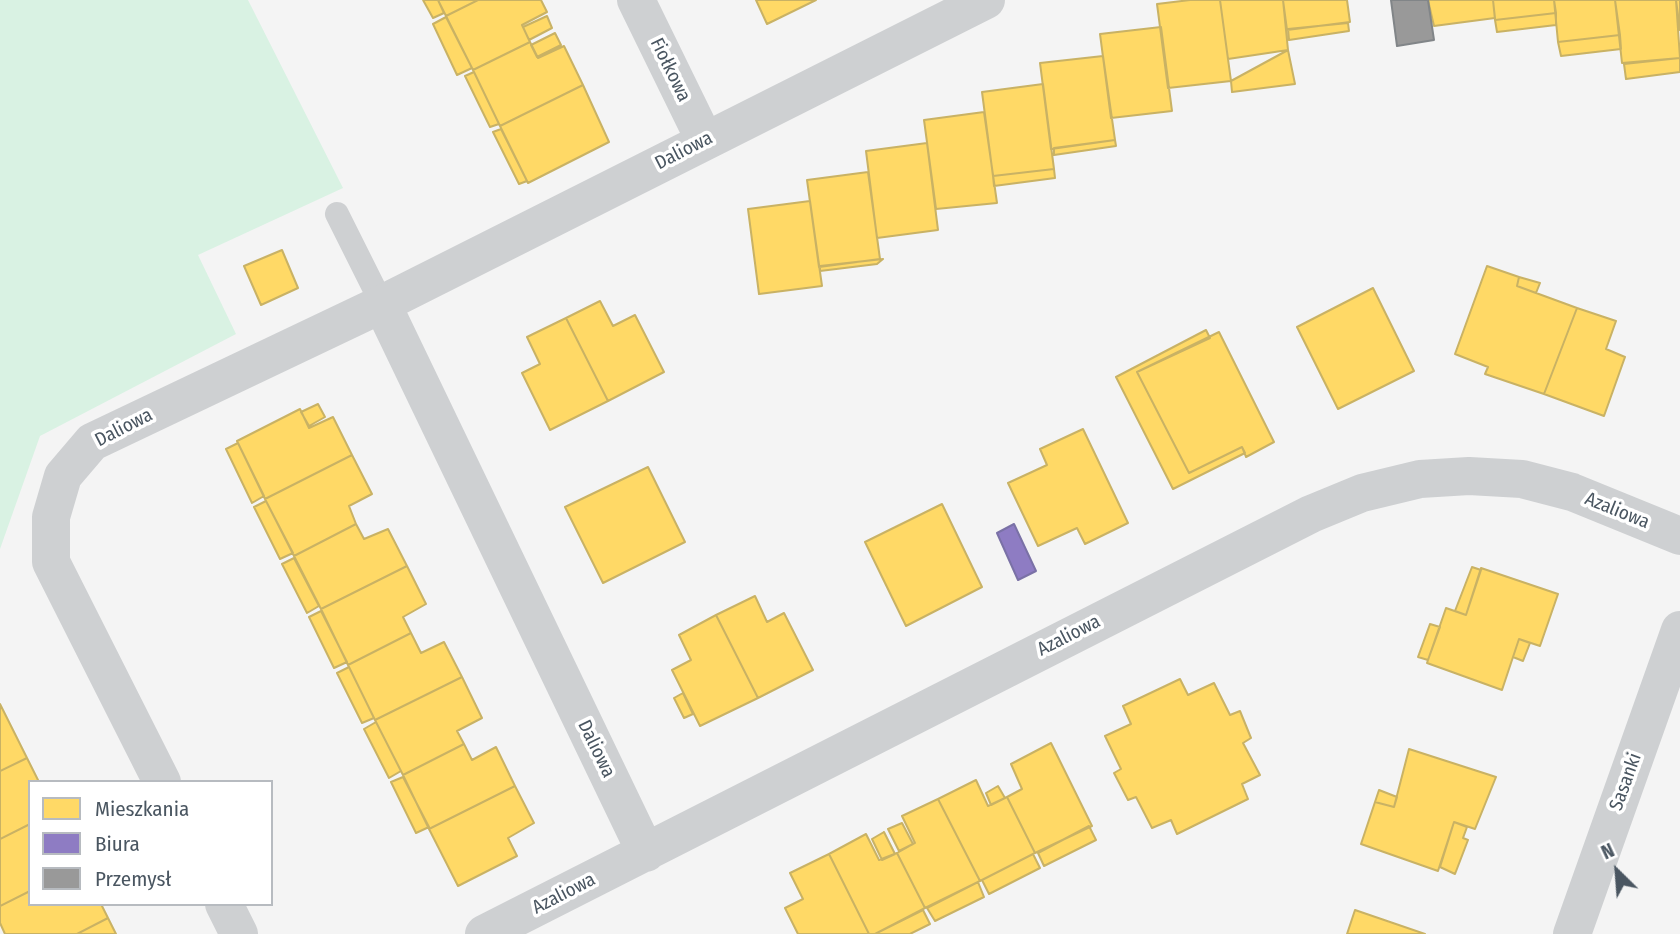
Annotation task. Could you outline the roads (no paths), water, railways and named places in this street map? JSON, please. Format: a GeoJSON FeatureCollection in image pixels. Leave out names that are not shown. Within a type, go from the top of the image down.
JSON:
{"type":"FeatureCollection","features":[{"type":"Feature","properties":{"kind":"street","name":"Fiołkowa"},"geometry":{"type":"LineString","coordinates":[[636,0],[705,141]]}},
{"type":"Feature","properties":{"kind":"street","name":"Daliowa"},"geometry":{"type":"LineString","coordinates":[[161,780],[51,562],[51,517],[63,476],[92,442],[383,304],[986,0]]}},
{"type":"Feature","properties":{"kind":"street","name":"Daliowa"},"geometry":{"type":"LineString","coordinates":[[383,304],[646,853]]}},
{"type":"Feature","properties":{"kind":"street","name":"Azaliowa"},"geometry":{"type":"LineString","coordinates":[[484,934],[1311,513],[1362,493],[1432,478],[1469,476],[1522,479],[1572,492],[1680,536]]}},
{"type":"Feature","properties":{"kind":"street","name":"Sasanki"},"geometry":{"type":"LineString","coordinates":[[1572,934],[1680,630]]}},
{"type":"Feature","properties":{"kind":"street"},"geometry":{"type":"LineString","coordinates":[[225,906],[239,934]]}},
{"type":"Feature","properties":{"kind":"lane"},"geometry":{"type":"LineString","coordinates":[[337,214],[383,304]]}}]}
